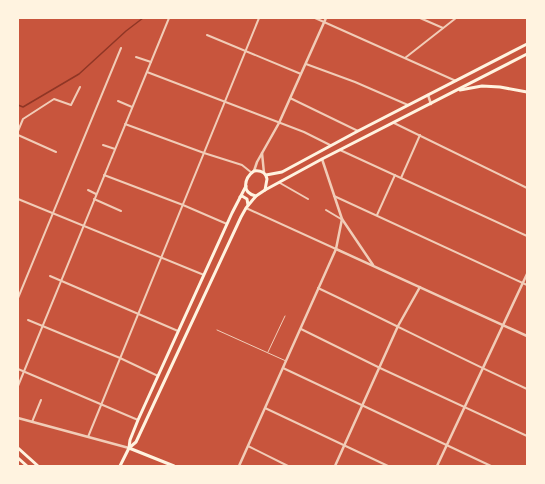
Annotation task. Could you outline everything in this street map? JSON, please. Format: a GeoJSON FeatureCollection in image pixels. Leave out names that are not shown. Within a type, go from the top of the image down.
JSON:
{"type":"FeatureCollection","features":[{"type":"Feature","properties":{"kind":"main road"},"geometry":{"type":"LineString","coordinates":[[120,466],[129,448],[130,440],[138,420],[178,331],[239,197],[246,186],[248,178],[253,172],[260,171],[265,174],[282,172],[527,44]]}},
{"type":"Feature","properties":{"kind":"main road"},"geometry":{"type":"LineString","coordinates":[[129,448],[136,442],[247,206],[256,196],[322,159],[527,54]]}},
{"type":"Feature","properties":{"kind":"main road"},"geometry":{"type":"LineString","coordinates":[[456,91],[482,86],[500,87],[527,92]]}},
{"type":"Feature","properties":{"kind":"main road"},"geometry":{"type":"LineString","coordinates":[[265,174],[267,184],[265,190]]}},
{"type":"Feature","properties":{"kind":"main road"},"geometry":{"type":"LineString","coordinates":[[246,186],[250,194],[256,196]]}},
{"type":"Feature","properties":{"kind":"main road"},"geometry":{"type":"LineString","coordinates":[[239,197],[242,196],[247,198],[247,206]]}},
{"type":"Feature","properties":{"kind":"main road"},"geometry":{"type":"LineString","coordinates":[[18,448],[38,466]]}},
{"type":"Feature","properties":{"kind":"main road"},"geometry":{"type":"LineString","coordinates":[[129,448],[174,466]]}},
{"type":"Feature","properties":{"kind":"main road"},"geometry":{"type":"LineString","coordinates":[[18,458],[27,466]]}},
{"type":"Feature","properties":{"kind":"street"},"geometry":{"type":"LineString","coordinates":[[18,386],[169,18]]}},
{"type":"Feature","properties":{"kind":"street"},"geometry":{"type":"LineString","coordinates":[[88,437],[259,18]]}},
{"type":"Feature","properties":{"kind":"street"},"geometry":{"type":"LineString","coordinates":[[315,18],[456,81]]}},
{"type":"Feature","properties":{"kind":"street"},"geometry":{"type":"LineString","coordinates":[[125,124],[204,153],[242,165],[253,172],[262,152],[279,123],[326,18]]}},
{"type":"Feature","properties":{"kind":"street"},"geometry":{"type":"LineString","coordinates":[[420,18],[443,28]]}},
{"type":"Feature","properties":{"kind":"street"},"geometry":{"type":"LineString","coordinates":[[405,58],[456,18]]}},
{"type":"Feature","properties":{"kind":"street"},"geometry":{"type":"LineString","coordinates":[[207,35],[301,74]]}},
{"type":"Feature","properties":{"kind":"street"},"geometry":{"type":"LineString","coordinates":[[18,298],[121,48]]}},
{"type":"Feature","properties":{"kind":"street"},"geometry":{"type":"LineString","coordinates":[[136,57],[151,62]]}},
{"type":"Feature","properties":{"kind":"street"},"geometry":{"type":"LineString","coordinates":[[306,64],[355,82],[408,105]]}},
{"type":"Feature","properties":{"kind":"street"},"geometry":{"type":"LineString","coordinates":[[147,72],[304,132],[331,146]]}},
{"type":"Feature","properties":{"kind":"street"},"geometry":{"type":"LineString","coordinates":[[18,131],[23,119],[54,99],[71,106],[80,87]]}},
{"type":"Feature","properties":{"kind":"street"},"geometry":{"type":"LineString","coordinates":[[428,95],[431,104]]}},
{"type":"Feature","properties":{"kind":"street"},"geometry":{"type":"LineString","coordinates":[[290,98],[358,131]]}},
{"type":"Feature","properties":{"kind":"street"},"geometry":{"type":"LineString","coordinates":[[118,102],[132,107]]}},
{"type":"Feature","properties":{"kind":"street"},"geometry":{"type":"LineString","coordinates":[[394,123],[527,188]]}},
{"type":"Feature","properties":{"kind":"street"},"geometry":{"type":"LineString","coordinates":[[18,135],[56,152]]}},
{"type":"Feature","properties":{"kind":"street"},"geometry":{"type":"LineString","coordinates":[[401,178],[420,135]]}},
{"type":"Feature","properties":{"kind":"street"},"geometry":{"type":"LineString","coordinates":[[103,145],[115,149]]}},
{"type":"Feature","properties":{"kind":"street"},"geometry":{"type":"LineString","coordinates":[[340,150],[527,236]]}},
{"type":"Feature","properties":{"kind":"street"},"geometry":{"type":"LineString","coordinates":[[262,152],[265,174]]}},
{"type":"Feature","properties":{"kind":"street"},"geometry":{"type":"LineString","coordinates":[[322,159],[342,219],[373,265]]}},
{"type":"Feature","properties":{"kind":"street"},"geometry":{"type":"LineString","coordinates":[[104,175],[183,205],[227,224]]}},
{"type":"Feature","properties":{"kind":"street"},"geometry":{"type":"LineString","coordinates":[[377,215],[395,175]]}},
{"type":"Feature","properties":{"kind":"street"},"geometry":{"type":"LineString","coordinates":[[280,183],[308,199]]}},
{"type":"Feature","properties":{"kind":"street"},"geometry":{"type":"LineString","coordinates":[[88,190],[96,194]]}},
{"type":"Feature","properties":{"kind":"street"},"geometry":{"type":"LineString","coordinates":[[334,196],[527,285]]}},
{"type":"Feature","properties":{"kind":"street"},"geometry":{"type":"LineString","coordinates":[[18,199],[204,275]]}},
{"type":"Feature","properties":{"kind":"street"},"geometry":{"type":"LineString","coordinates":[[94,199],[121,211]]}},
{"type":"Feature","properties":{"kind":"street"},"geometry":{"type":"LineString","coordinates":[[247,206],[336,249],[527,336]]}},
{"type":"Feature","properties":{"kind":"street"},"geometry":{"type":"LineString","coordinates":[[326,210],[342,219]]}},
{"type":"Feature","properties":{"kind":"street"},"geometry":{"type":"LineString","coordinates":[[238,466],[287,361],[336,249],[342,219]]}},
{"type":"Feature","properties":{"kind":"street"},"geometry":{"type":"LineString","coordinates":[[437,466],[484,369],[527,274]]}},
{"type":"Feature","properties":{"kind":"street"},"geometry":{"type":"LineString","coordinates":[[50,276],[178,331]]}},
{"type":"Feature","properties":{"kind":"street"},"geometry":{"type":"LineString","coordinates":[[335,466],[398,326],[420,287]]}},
{"type":"Feature","properties":{"kind":"street"},"geometry":{"type":"LineString","coordinates":[[318,288],[527,389]]}},
{"type":"Feature","properties":{"kind":"street"},"geometry":{"type":"LineString","coordinates":[[28,320],[120,358],[158,376]]}},
{"type":"Feature","properties":{"kind":"street"},"geometry":{"type":"LineString","coordinates":[[301,329],[380,368],[527,436]]}},
{"type":"Feature","properties":{"kind":"street"},"geometry":{"type":"LineString","coordinates":[[283,368],[491,466]]}},
{"type":"Feature","properties":{"kind":"street"},"geometry":{"type":"LineString","coordinates":[[18,369],[24,370],[102,403],[138,420]]}},
{"type":"Feature","properties":{"kind":"street"},"geometry":{"type":"LineString","coordinates":[[32,422],[41,400]]}},
{"type":"Feature","properties":{"kind":"street"},"geometry":{"type":"LineString","coordinates":[[265,408],[388,466]]}},
{"type":"Feature","properties":{"kind":"street"},"geometry":{"type":"LineString","coordinates":[[18,418],[129,448]]}},
{"type":"Feature","properties":{"kind":"street"},"geometry":{"type":"LineString","coordinates":[[247,446],[288,466]]}},
{"type":"Feature","properties":{"kind":"lane"},"geometry":{"type":"LineString","coordinates":[[268,353],[285,316]]}},
{"type":"Feature","properties":{"kind":"lane"},"geometry":{"type":"LineString","coordinates":[[217,330],[287,361]]}},
{"type":"Feature","properties":{"kind":"waterway"},"geometry":{"type":"LineString","coordinates":[[18,105],[23,107],[79,74],[126,31],[143,18]]}}]}
